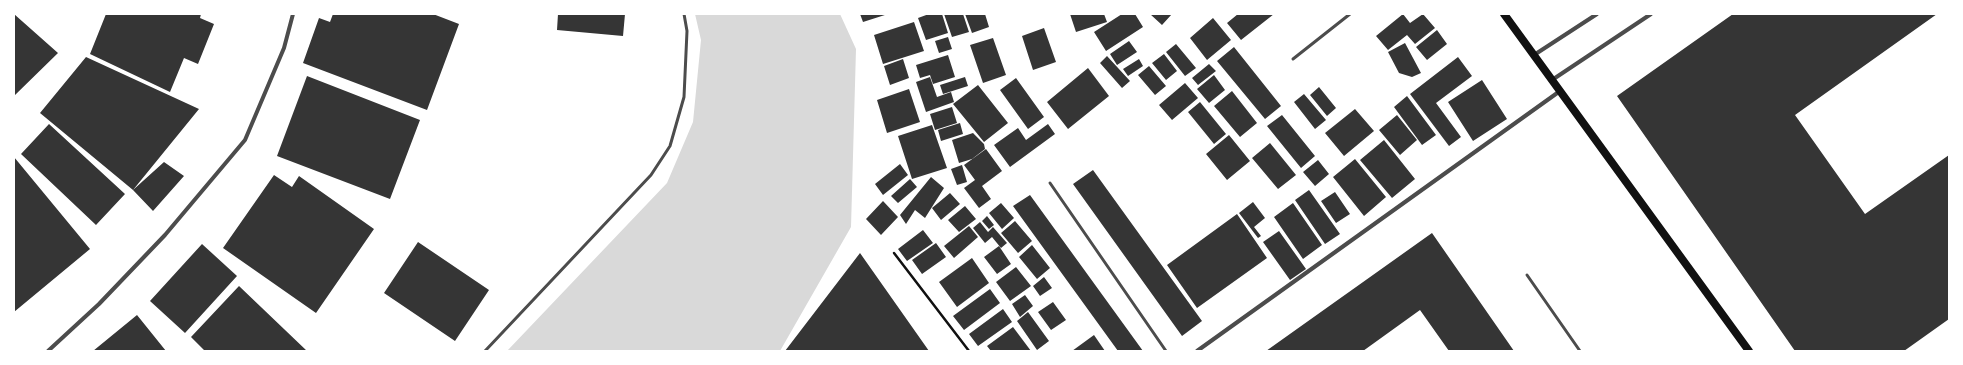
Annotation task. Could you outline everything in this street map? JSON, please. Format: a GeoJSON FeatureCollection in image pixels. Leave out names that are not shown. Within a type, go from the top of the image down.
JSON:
{"type":"FeatureCollection","features":[{"type":"Feature","properties":{"kind":"main road"},"geometry":{"type":"LineString","coordinates":[[1504,14],[1749,351]]}},
{"type":"Feature","properties":{"kind":"street"},"geometry":{"type":"LineString","coordinates":[[48,351],[99,304],[165,235],[245,140],[284,48],[293,14]]}},
{"type":"Feature","properties":{"kind":"street"},"geometry":{"type":"LineString","coordinates":[[1534,55],[1597,14]]}},
{"type":"Feature","properties":{"kind":"street"},"geometry":{"type":"LineString","coordinates":[[1552,80],[1651,14]]}},
{"type":"Feature","properties":{"kind":"street"},"geometry":{"type":"LineString","coordinates":[[1197,351],[1560,91]]}},
{"type":"Feature","properties":{"kind":"lane"},"geometry":{"type":"LineString","coordinates":[[485,351],[651,175],[670,146],[684,97],[687,31],[684,14]]}},
{"type":"Feature","properties":{"kind":"lane"},"geometry":{"type":"LineString","coordinates":[[1293,59],[1350,14]]}},
{"type":"Feature","properties":{"kind":"lane"},"geometry":{"type":"LineString","coordinates":[[1050,183],[1166,351]]}},
{"type":"Feature","properties":{"kind":"lane"},"geometry":{"type":"LineString","coordinates":[[1527,275],[1580,351]]}},
{"type":"Feature","properties":{"kind":"path"},"geometry":{"type":"LineString","coordinates":[[894,254],[969,351]]}},
{"type":"Feature","properties":{"kind":"shaded area"},"geometry":{"type":"Polygon","coordinates":[[[695,14],[840,14],[856,49],[851,227],[780,351],[507,351],[667,183],[693,122],[701,40],[695,14]]]}},
{"type":"Feature","properties":{"kind":"building"},"geometry":{"type":"Polygon","coordinates":[[[14,14],[58,53],[14,96],[14,14]]]}},
{"type":"Feature","properties":{"kind":"building"},"geometry":{"type":"Polygon","coordinates":[[[106,14],[201,14],[200,18],[214,24],[198,64],[184,58],[170,92],[90,54],[106,14]]]}},
{"type":"Feature","properties":{"kind":"building"},"geometry":{"type":"Polygon","coordinates":[[[333,14],[433,14],[459,24],[427,110],[303,63],[319,18],[330,22],[333,14]]]}},
{"type":"Feature","properties":{"kind":"building"},"geometry":{"type":"Polygon","coordinates":[[[558,14],[625,14],[623,36],[557,30],[558,14]]]}},
{"type":"Feature","properties":{"kind":"building"},"geometry":{"type":"Polygon","coordinates":[[[860,14],[888,14],[863,22],[860,14]]]}},
{"type":"Feature","properties":{"kind":"building"},"geometry":{"type":"Polygon","coordinates":[[[929,14],[942,14],[948,33],[926,40],[918,18],[929,14]]]}},
{"type":"Feature","properties":{"kind":"building"},"geometry":{"type":"Polygon","coordinates":[[[944,14],[963,14],[969,32],[952,37],[944,14]]]}},
{"type":"Feature","properties":{"kind":"building"},"geometry":{"type":"Polygon","coordinates":[[[965,14],[985,14],[989,27],[972,33],[965,14]]]}},
{"type":"Feature","properties":{"kind":"building"},"geometry":{"type":"Polygon","coordinates":[[[1070,14],[1104,14],[1107,22],[1076,32],[1070,14]]]}},
{"type":"Feature","properties":{"kind":"building"},"geometry":{"type":"Polygon","coordinates":[[[1122,14],[1135,14],[1143,27],[1106,51],[1094,32],[1122,14]]]}},
{"type":"Feature","properties":{"kind":"building"},"geometry":{"type":"Polygon","coordinates":[[[1150,14],[1172,14],[1162,25],[1150,14]]]}},
{"type":"Feature","properties":{"kind":"building"},"geometry":{"type":"Polygon","coordinates":[[[1238,14],[1274,14],[1241,40],[1227,23],[1238,14]]]}},
{"type":"Feature","properties":{"kind":"building"},"geometry":{"type":"Polygon","coordinates":[[[1403,14],[1410,23],[1423,14],[1435,28],[1415,44],[1407,35],[1388,50],[1376,36],[1403,14]]]}},
{"type":"Feature","properties":{"kind":"building"},"geometry":{"type":"Polygon","coordinates":[[[1733,14],[1937,14],[1795,115],[1865,214],[1949,155],[1949,319],[1904,351],[1795,351],[1617,96],[1733,14]]]}},
{"type":"Feature","properties":{"kind":"building"},"geometry":{"type":"Polygon","coordinates":[[[1213,18],[1231,40],[1207,60],[1190,38],[1213,18]]]}},
{"type":"Feature","properties":{"kind":"building"},"geometry":{"type":"Polygon","coordinates":[[[914,22],[924,51],[883,64],[874,35],[914,22]]]}},
{"type":"Feature","properties":{"kind":"building"},"geometry":{"type":"Polygon","coordinates":[[[1044,28],[1056,62],[1033,70],[1022,36],[1044,28]]]}},
{"type":"Feature","properties":{"kind":"building"},"geometry":{"type":"Polygon","coordinates":[[[1437,30],[1447,44],[1427,60],[1416,47],[1437,30]]]}},
{"type":"Feature","properties":{"kind":"building"},"geometry":{"type":"Polygon","coordinates":[[[948,37],[952,49],[939,53],[935,41],[948,37]]]}},
{"type":"Feature","properties":{"kind":"building"},"geometry":{"type":"Polygon","coordinates":[[[993,38],[1006,75],[983,83],[970,45],[993,38]]]}},
{"type":"Feature","properties":{"kind":"building"},"geometry":{"type":"Polygon","coordinates":[[[1129,41],[1137,52],[1117,65],[1110,54],[1129,41]]]}},
{"type":"Feature","properties":{"kind":"building"},"geometry":{"type":"Polygon","coordinates":[[[1405,43],[1421,73],[1412,77],[1399,73],[1388,52],[1405,43]]]}},
{"type":"Feature","properties":{"kind":"building"},"geometry":{"type":"Polygon","coordinates":[[[1176,44],[1196,68],[1185,76],[1166,52],[1176,44]]]}},
{"type":"Feature","properties":{"kind":"building"},"geometry":{"type":"Polygon","coordinates":[[[1234,47],[1281,106],[1265,119],[1217,61],[1234,47]]]}},
{"type":"Feature","properties":{"kind":"building"},"geometry":{"type":"Polygon","coordinates":[[[1164,54],[1177,71],[1166,80],[1152,63],[1164,54]]]}},
{"type":"Feature","properties":{"kind":"building"},"geometry":{"type":"Polygon","coordinates":[[[948,55],[955,77],[933,84],[930,75],[920,78],[916,65],[948,55]]]}},
{"type":"Feature","properties":{"kind":"building"},"geometry":{"type":"Polygon","coordinates":[[[1107,56],[1130,81],[1122,88],[1100,63],[1107,56]]]}},
{"type":"Feature","properties":{"kind":"building"},"geometry":{"type":"Polygon","coordinates":[[[86,57],[199,109],[133,190],[40,113],[86,57]]]}},
{"type":"Feature","properties":{"kind":"building"},"geometry":{"type":"Polygon","coordinates":[[[1458,57],[1472,76],[1436,103],[1461,137],[1449,146],[1410,94],[1458,57]]]}},
{"type":"Feature","properties":{"kind":"building"},"geometry":{"type":"Polygon","coordinates":[[[903,59],[909,78],[890,85],[884,66],[903,59]]]}},
{"type":"Feature","properties":{"kind":"building"},"geometry":{"type":"Polygon","coordinates":[[[1139,59],[1143,66],[1128,76],[1123,69],[1139,59]]]}},
{"type":"Feature","properties":{"kind":"building"},"geometry":{"type":"Polygon","coordinates":[[[1209,64],[1216,71],[1198,85],[1192,78],[1209,64]]]}},
{"type":"Feature","properties":{"kind":"building"},"geometry":{"type":"Polygon","coordinates":[[[1149,66],[1166,86],[1155,95],[1138,75],[1149,66]]]}},
{"type":"Feature","properties":{"kind":"building"},"geometry":{"type":"Polygon","coordinates":[[[1088,68],[1109,96],[1068,129],[1047,102],[1088,68]]]}},
{"type":"Feature","properties":{"kind":"building"},"geometry":{"type":"Polygon","coordinates":[[[1214,75],[1225,90],[1209,103],[1197,89],[1214,75]]]}},
{"type":"Feature","properties":{"kind":"building"},"geometry":{"type":"Polygon","coordinates":[[[307,76],[420,120],[390,199],[277,156],[307,76]]]}},
{"type":"Feature","properties":{"kind":"building"},"geometry":{"type":"Polygon","coordinates":[[[930,77],[937,97],[951,92],[954,102],[926,112],[916,82],[930,77]]]}},
{"type":"Feature","properties":{"kind":"building"},"geometry":{"type":"Polygon","coordinates":[[[965,77],[968,86],[943,94],[940,85],[965,77]]]}},
{"type":"Feature","properties":{"kind":"building"},"geometry":{"type":"Polygon","coordinates":[[[1016,78],[1044,117],[1028,129],[1000,90],[1016,78]]]}},
{"type":"Feature","properties":{"kind":"building"},"geometry":{"type":"Polygon","coordinates":[[[1482,80],[1507,119],[1473,141],[1448,102],[1482,80]]]}},
{"type":"Feature","properties":{"kind":"building"},"geometry":{"type":"Polygon","coordinates":[[[1185,83],[1198,98],[1172,120],[1159,105],[1185,83]]]}},
{"type":"Feature","properties":{"kind":"building"},"geometry":{"type":"Polygon","coordinates":[[[978,85],[1008,123],[984,142],[953,104],[978,85]]]}},
{"type":"Feature","properties":{"kind":"building"},"geometry":{"type":"Polygon","coordinates":[[[1319,87],[1336,108],[1327,116],[1310,95],[1319,87]]]}},
{"type":"Feature","properties":{"kind":"building"},"geometry":{"type":"Polygon","coordinates":[[[909,89],[920,122],[887,133],[877,100],[909,89]]]}},
{"type":"Feature","properties":{"kind":"building"},"geometry":{"type":"Polygon","coordinates":[[[1232,91],[1257,123],[1240,137],[1214,106],[1232,91]]]}},
{"type":"Feature","properties":{"kind":"building"},"geometry":{"type":"Polygon","coordinates":[[[1304,94],[1326,120],[1315,129],[1294,102],[1304,94]]]}},
{"type":"Feature","properties":{"kind":"building"},"geometry":{"type":"Polygon","coordinates":[[[1407,96],[1436,135],[1422,145],[1394,107],[1407,96]]]}},
{"type":"Feature","properties":{"kind":"building"},"geometry":{"type":"Polygon","coordinates":[[[1200,102],[1226,134],[1214,144],[1188,112],[1200,102]]]}},
{"type":"Feature","properties":{"kind":"building"},"geometry":{"type":"Polygon","coordinates":[[[952,107],[957,123],[935,130],[930,114],[952,107]]]}},
{"type":"Feature","properties":{"kind":"building"},"geometry":{"type":"Polygon","coordinates":[[[1355,109],[1374,131],[1344,156],[1325,133],[1355,109]]]}},
{"type":"Feature","properties":{"kind":"building"},"geometry":{"type":"Polygon","coordinates":[[[1282,115],[1315,156],[1301,168],[1267,126],[1282,115]]]}},
{"type":"Feature","properties":{"kind":"building"},"geometry":{"type":"Polygon","coordinates":[[[1397,115],[1417,140],[1400,155],[1379,130],[1397,115]]]}},
{"type":"Feature","properties":{"kind":"building"},"geometry":{"type":"Polygon","coordinates":[[[960,123],[963,134],[941,141],[938,130],[960,123]]]}},
{"type":"Feature","properties":{"kind":"building"},"geometry":{"type":"Polygon","coordinates":[[[49,124],[125,194],[96,225],[21,154],[49,124]]]}},
{"type":"Feature","properties":{"kind":"building"},"geometry":{"type":"Polygon","coordinates":[[[1048,124],[1055,134],[1010,167],[994,145],[1018,128],[1026,140],[1048,124]]]}},
{"type":"Feature","properties":{"kind":"building"},"geometry":{"type":"Polygon","coordinates":[[[932,125],[947,168],[912,179],[898,136],[932,125]]]}},
{"type":"Feature","properties":{"kind":"building"},"geometry":{"type":"Polygon","coordinates":[[[973,133],[984,144],[985,149],[972,159],[959,163],[952,140],[973,133]]]}},
{"type":"Feature","properties":{"kind":"building"},"geometry":{"type":"Polygon","coordinates":[[[1229,135],[1250,161],[1227,180],[1206,154],[1229,135]]]}},
{"type":"Feature","properties":{"kind":"building"},"geometry":{"type":"Polygon","coordinates":[[[1384,140],[1415,179],[1392,198],[1360,160],[1384,140]]]}},
{"type":"Feature","properties":{"kind":"building"},"geometry":{"type":"Polygon","coordinates":[[[1270,143],[1296,175],[1278,189],[1252,158],[1270,143]]]}},
{"type":"Feature","properties":{"kind":"building"},"geometry":{"type":"Polygon","coordinates":[[[986,149],[1002,171],[982,186],[991,199],[979,208],[964,188],[975,180],[964,165],[986,149]]]}},
{"type":"Feature","properties":{"kind":"building"},"geometry":{"type":"Polygon","coordinates":[[[14,157],[90,249],[14,312],[14,157]]]}},
{"type":"Feature","properties":{"kind":"building"},"geometry":{"type":"Polygon","coordinates":[[[1355,159],[1386,197],[1364,216],[1333,177],[1355,159]]]}},
{"type":"Feature","properties":{"kind":"building"},"geometry":{"type":"Polygon","coordinates":[[[1318,160],[1329,174],[1315,186],[1303,172],[1318,160]]]}},
{"type":"Feature","properties":{"kind":"building"},"geometry":{"type":"Polygon","coordinates":[[[164,162],[184,176],[153,211],[133,190],[164,162]]]}},
{"type":"Feature","properties":{"kind":"building"},"geometry":{"type":"Polygon","coordinates":[[[900,164],[908,175],[883,195],[875,184],[900,164]]]}},
{"type":"Feature","properties":{"kind":"building"},"geometry":{"type":"Polygon","coordinates":[[[962,165],[967,182],[957,185],[951,169],[962,165]]]}},
{"type":"Feature","properties":{"kind":"building"},"geometry":{"type":"Polygon","coordinates":[[[1093,170],[1202,321],[1182,336],[1073,184],[1093,170]]]}},
{"type":"Feature","properties":{"kind":"building"},"geometry":{"type":"Polygon","coordinates":[[[274,175],[292,187],[299,176],[374,229],[316,313],[223,248],[274,175]]]}},
{"type":"Feature","properties":{"kind":"building"},"geometry":{"type":"Polygon","coordinates":[[[931,177],[944,188],[925,218],[915,210],[906,224],[900,215],[931,177]]]}},
{"type":"Feature","properties":{"kind":"building"},"geometry":{"type":"Polygon","coordinates":[[[910,179],[917,187],[898,203],[891,196],[910,179]]]}},
{"type":"Feature","properties":{"kind":"building"},"geometry":{"type":"Polygon","coordinates":[[[1309,190],[1340,234],[1325,244],[1295,200],[1309,190]]]}},
{"type":"Feature","properties":{"kind":"building"},"geometry":{"type":"Polygon","coordinates":[[[1335,192],[1350,214],[1336,223],[1321,201],[1335,192]]]}},
{"type":"Feature","properties":{"kind":"building"},"geometry":{"type":"Polygon","coordinates":[[[950,193],[960,204],[941,220],[932,208],[950,193]]]}},
{"type":"Feature","properties":{"kind":"building"},"geometry":{"type":"Polygon","coordinates":[[[1030,195],[1143,351],[1118,351],[1013,206],[1030,195]]]}},
{"type":"Feature","properties":{"kind":"building"},"geometry":{"type":"Polygon","coordinates":[[[883,201],[898,217],[881,235],[866,219],[883,201]]]}},
{"type":"Feature","properties":{"kind":"building"},"geometry":{"type":"Polygon","coordinates":[[[1253,202],[1265,218],[1254,227],[1261,236],[1258,238],[1239,213],[1253,202]]]}},
{"type":"Feature","properties":{"kind":"building"},"geometry":{"type":"Polygon","coordinates":[[[1001,203],[1014,218],[1002,229],[989,213],[1001,203]]]}},
{"type":"Feature","properties":{"kind":"building"},"geometry":{"type":"Polygon","coordinates":[[[1293,203],[1322,245],[1303,259],[1274,217],[1293,203]]]}},
{"type":"Feature","properties":{"kind":"building"},"geometry":{"type":"Polygon","coordinates":[[[965,206],[976,219],[959,232],[948,220],[965,206]]]}},
{"type":"Feature","properties":{"kind":"building"},"geometry":{"type":"Polygon","coordinates":[[[1237,214],[1267,258],[1197,308],[1167,265],[1237,214]]]}},
{"type":"Feature","properties":{"kind":"building"},"geometry":{"type":"Polygon","coordinates":[[[987,216],[994,225],[989,229],[982,221],[987,216]]]}},
{"type":"Feature","properties":{"kind":"building"},"geometry":{"type":"Polygon","coordinates":[[[1015,221],[1032,241],[1018,253],[1001,233],[1015,221]]]}},
{"type":"Feature","properties":{"kind":"building"},"geometry":{"type":"Polygon","coordinates":[[[980,222],[988,232],[993,227],[1007,243],[1001,248],[992,237],[985,243],[973,228],[980,222]]]}},
{"type":"Feature","properties":{"kind":"building"},"geometry":{"type":"Polygon","coordinates":[[[969,226],[978,237],[954,258],[944,246],[969,226]]]}},
{"type":"Feature","properties":{"kind":"building"},"geometry":{"type":"Polygon","coordinates":[[[923,230],[933,243],[907,261],[898,249],[923,230]]]}},
{"type":"Feature","properties":{"kind":"building"},"geometry":{"type":"Polygon","coordinates":[[[1279,231],[1306,269],[1290,280],[1263,242],[1279,231]]]}},
{"type":"Feature","properties":{"kind":"building"},"geometry":{"type":"Polygon","coordinates":[[[1432,233],[1514,351],[1449,351],[1420,310],[1363,351],[1266,351],[1432,233]]]}},
{"type":"Feature","properties":{"kind":"building"},"geometry":{"type":"Polygon","coordinates":[[[418,242],[489,290],[455,341],[384,293],[418,242]]]}},
{"type":"Feature","properties":{"kind":"building"},"geometry":{"type":"Polygon","coordinates":[[[936,243],[946,257],[922,274],[912,260],[936,243]]]}},
{"type":"Feature","properties":{"kind":"building"},"geometry":{"type":"Polygon","coordinates":[[[202,244],[237,276],[185,333],[150,301],[202,244]]]}},
{"type":"Feature","properties":{"kind":"building"},"geometry":{"type":"Polygon","coordinates":[[[1032,245],[1050,268],[1037,279],[1019,257],[1032,245]]]}},
{"type":"Feature","properties":{"kind":"building"},"geometry":{"type":"Polygon","coordinates":[[[999,246],[1011,264],[997,274],[984,257],[999,246]]]}},
{"type":"Feature","properties":{"kind":"building"},"geometry":{"type":"Polygon","coordinates":[[[860,253],[929,351],[785,351],[860,253]]]}},
{"type":"Feature","properties":{"kind":"building"},"geometry":{"type":"Polygon","coordinates":[[[972,258],[989,283],[957,307],[939,282],[972,258]]]}},
{"type":"Feature","properties":{"kind":"building"},"geometry":{"type":"Polygon","coordinates":[[[1016,267],[1031,286],[1010,301],[996,282],[1016,267]]]}},
{"type":"Feature","properties":{"kind":"building"},"geometry":{"type":"Polygon","coordinates":[[[1044,277],[1052,288],[1040,296],[1033,286],[1044,277]]]}},
{"type":"Feature","properties":{"kind":"building"},"geometry":{"type":"Polygon","coordinates":[[[239,286],[307,351],[205,351],[191,337],[239,286]]]}},
{"type":"Feature","properties":{"kind":"building"},"geometry":{"type":"Polygon","coordinates":[[[990,289],[1000,303],[964,330],[953,316],[990,289]]]}},
{"type":"Feature","properties":{"kind":"building"},"geometry":{"type":"Polygon","coordinates":[[[1025,295],[1033,306],[1020,317],[1012,304],[1025,295]]]}},
{"type":"Feature","properties":{"kind":"building"},"geometry":{"type":"Polygon","coordinates":[[[1053,302],[1066,320],[1051,330],[1038,312],[1053,302]]]}},
{"type":"Feature","properties":{"kind":"building"},"geometry":{"type":"Polygon","coordinates":[[[1003,309],[1012,322],[978,346],[969,334],[1003,309]]]}},
{"type":"Feature","properties":{"kind":"building"},"geometry":{"type":"Polygon","coordinates":[[[1028,312],[1049,341],[1037,350],[1017,321],[1028,312]]]}},
{"type":"Feature","properties":{"kind":"building"},"geometry":{"type":"Polygon","coordinates":[[[137,315],[166,351],[93,351],[137,315]]]}},
{"type":"Feature","properties":{"kind":"building"},"geometry":{"type":"Polygon","coordinates":[[[1013,327],[1031,351],[991,351],[987,346],[1013,327]]]}},
{"type":"Feature","properties":{"kind":"building"},"geometry":{"type":"Polygon","coordinates":[[[1094,335],[1105,351],[1072,351],[1094,335]]]}}]}
